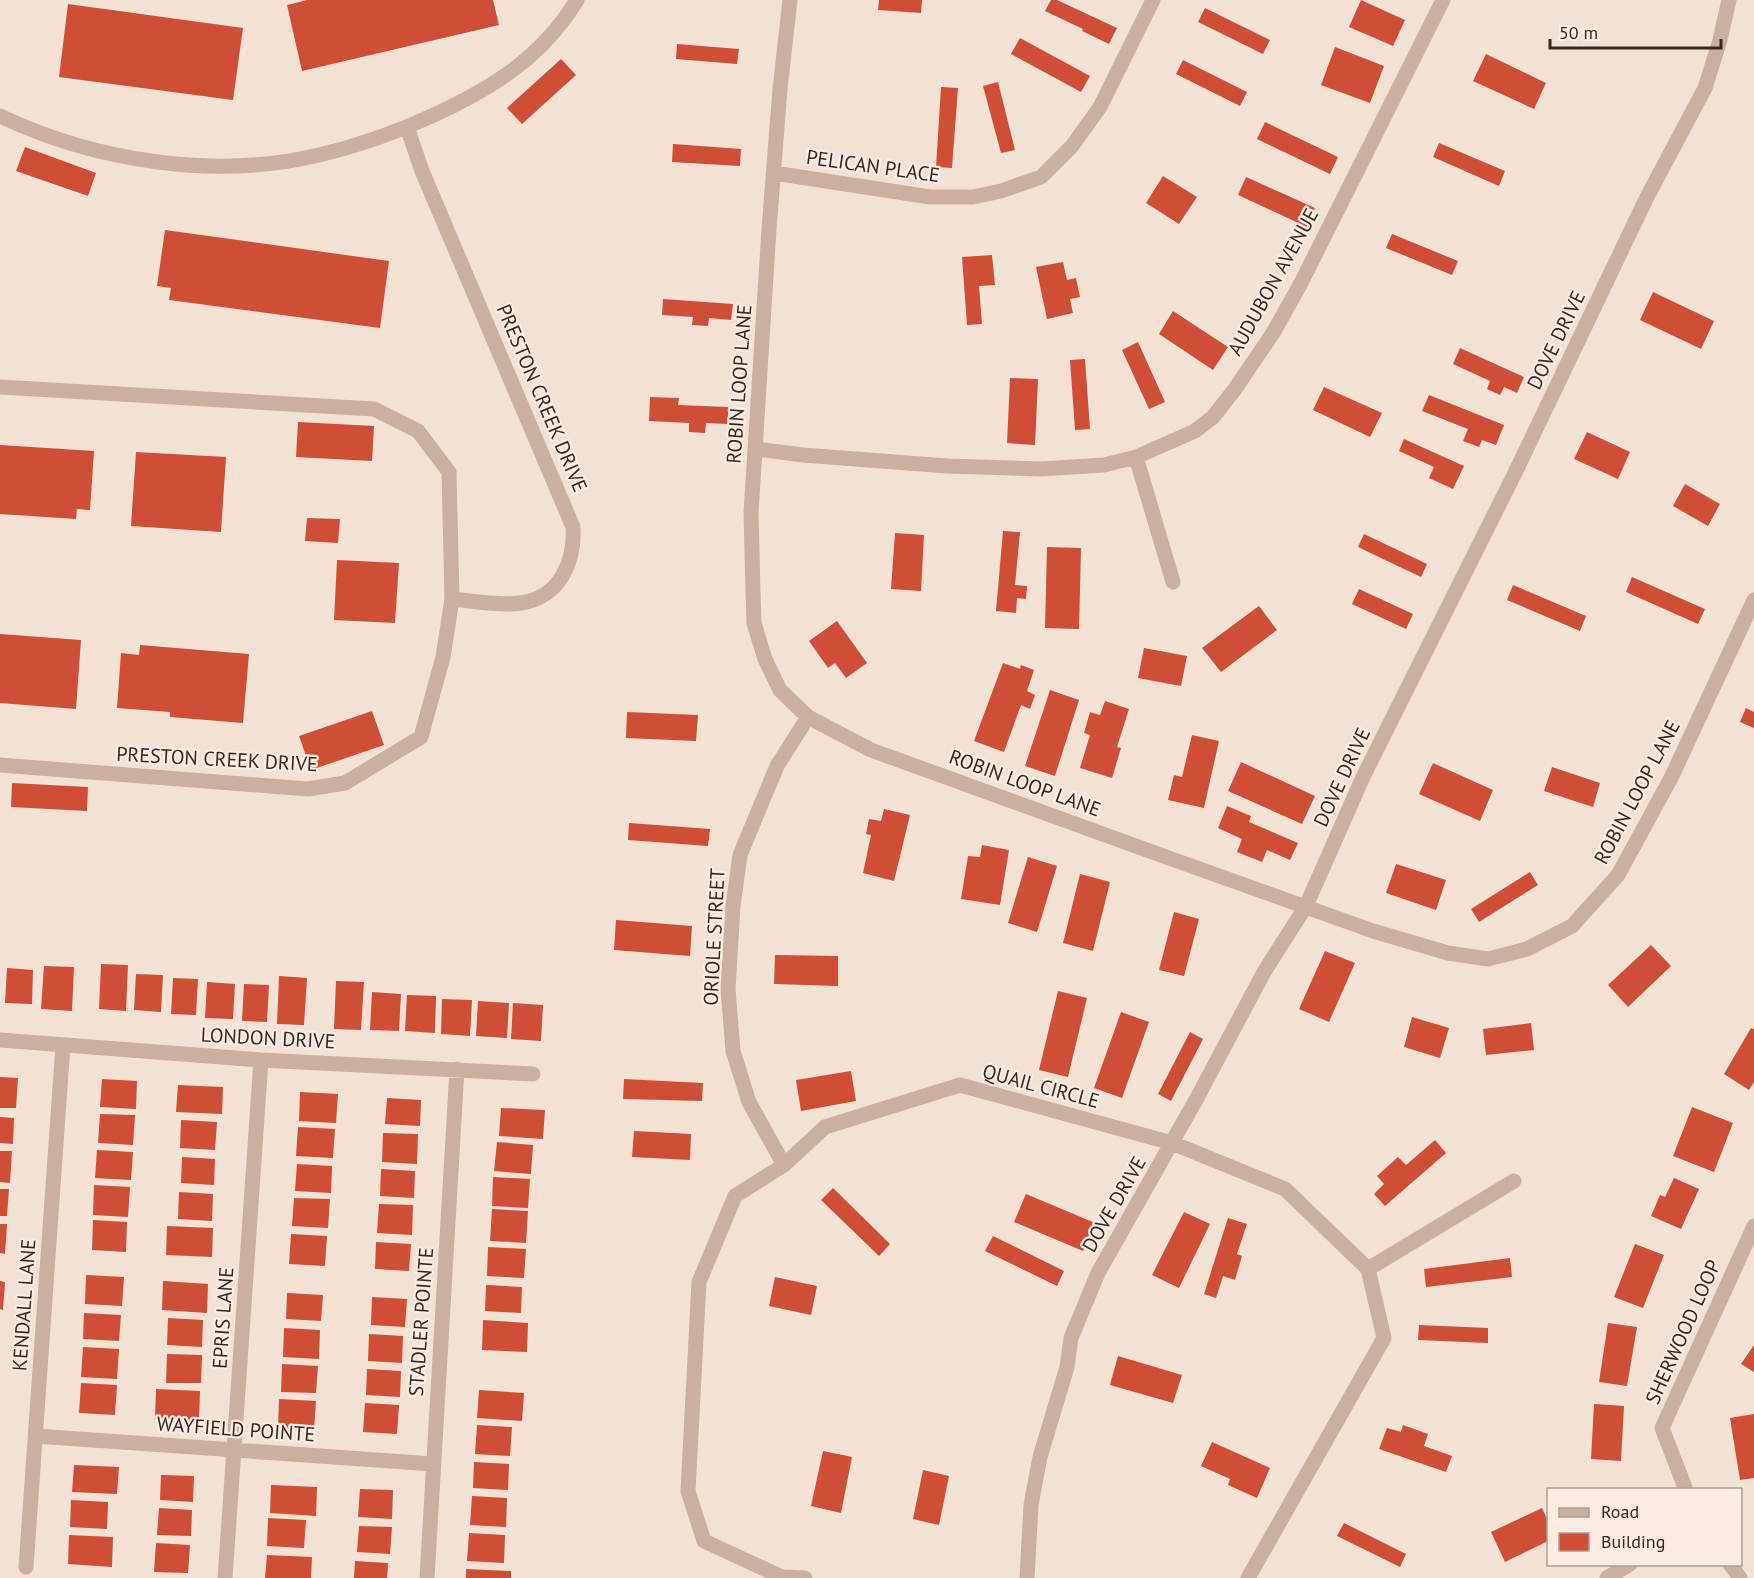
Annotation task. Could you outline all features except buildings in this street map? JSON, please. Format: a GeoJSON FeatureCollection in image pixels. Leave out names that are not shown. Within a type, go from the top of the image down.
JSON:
{"type":"FeatureCollection","features":[{"type":"Feature","properties":{"kind":"street"},"geometry":{"type":"LineString","coordinates":[[0,116],[55,139],[129,158],[204,165],[265,164],[318,156],[407,127],[466,100],[501,78],[551,37],[576,0]]}},
{"type":"Feature","properties":{"kind":"street","name":"ROBIN LOOP LANE"},"geometry":{"type":"LineString","coordinates":[[790,0],[774,173],[751,513],[754,623],[765,659],[780,690],[808,717],[871,750],[1373,931],[1449,953],[1488,959],[1527,949],[1572,926],[1618,875],[1671,778],[1754,600]]}},
{"type":"Feature","properties":{"kind":"street","name":"PELICAN PLACE"},"geometry":{"type":"LineString","coordinates":[[774,173],[930,197],[973,197],[1001,191],[1041,177],[1072,146],[1100,107],[1153,0]]}},
{"type":"Feature","properties":{"kind":"street","name":"AUDUBON AVENUE"},"geometry":{"type":"LineString","coordinates":[[756,449],[803,455],[947,466],[1041,470],[1104,465],[1136,457],[1195,431],[1213,417],[1255,361],[1301,283],[1443,0]]}},
{"type":"Feature","properties":{"kind":"street","name":"DOVE DRIVE"},"geometry":{"type":"LineString","coordinates":[[1027,1578],[1031,1505],[1040,1457],[1067,1366],[1071,1338],[1098,1273],[1172,1143],[1264,972],[1306,906],[1363,777],[1524,454],[1647,197],[1705,88],[1730,0]]}},
{"type":"Feature","properties":{"kind":"street","name":"PRESTON CREEK DRIVE"},"geometry":{"type":"LineString","coordinates":[[407,127],[422,171],[573,527],[573,550],[570,564],[562,577],[542,595],[523,603],[510,604],[452,599]]}},
{"type":"Feature","properties":{"kind":"street","name":"PRESTON CREEK DRIVE"},"geometry":{"type":"LineString","coordinates":[[0,387],[374,409],[418,431],[449,472],[452,599],[444,657],[421,737],[345,783],[308,789],[0,765]]}},
{"type":"Feature","properties":{"kind":"street"},"geometry":{"type":"LineString","coordinates":[[1136,457],[1173,582]]}},
{"type":"Feature","properties":{"kind":"street","name":"ORIOLE STREET"},"geometry":{"type":"LineString","coordinates":[[784,1165],[749,1102],[733,1051],[728,989],[733,906],[740,855],[777,766],[808,717]]}},
{"type":"Feature","properties":{"kind":"street","name":"LONDON DRIVE"},"geometry":{"type":"LineString","coordinates":[[0,1040],[261,1060],[533,1074]]}},
{"type":"Feature","properties":{"kind":"street","name":"KENDALL LANE"},"geometry":{"type":"LineString","coordinates":[[26,1567],[63,1045]]}},
{"type":"Feature","properties":{"kind":"street","name":"EPRIS LANE"},"geometry":{"type":"LineString","coordinates":[[225,1578],[261,1060]]}},
{"type":"Feature","properties":{"kind":"street","name":"STADLER POINTE"},"geometry":{"type":"LineString","coordinates":[[427,1578],[458,1069]]}},
{"type":"Feature","properties":{"kind":"street","name":"QUAIL CIRCLE"},"geometry":{"type":"LineString","coordinates":[[805,1578],[782,1577],[704,1541],[688,1491],[699,1282],[735,1197],[784,1165],[825,1127],[960,1085],[1172,1143],[1285,1189],[1368,1269]]}},
{"type":"Feature","properties":{"kind":"street"},"geometry":{"type":"LineString","coordinates":[[1248,1578],[1384,1338],[1368,1269],[1514,1181]]}},
{"type":"Feature","properties":{"kind":"street","name":"SHERWOOD LOOP"},"geometry":{"type":"LineString","coordinates":[[1685,1488],[1662,1428],[1754,1226]]}},
{"type":"Feature","properties":{"kind":"street","name":"WAYFIELD POINTE"},"geometry":{"type":"LineString","coordinates":[[36,1436],[433,1464]]}},
{"type":"Feature","properties":{"kind":"street"},"geometry":{"type":"LineString","coordinates":[[1607,1578],[1627,1566]]}}]}
